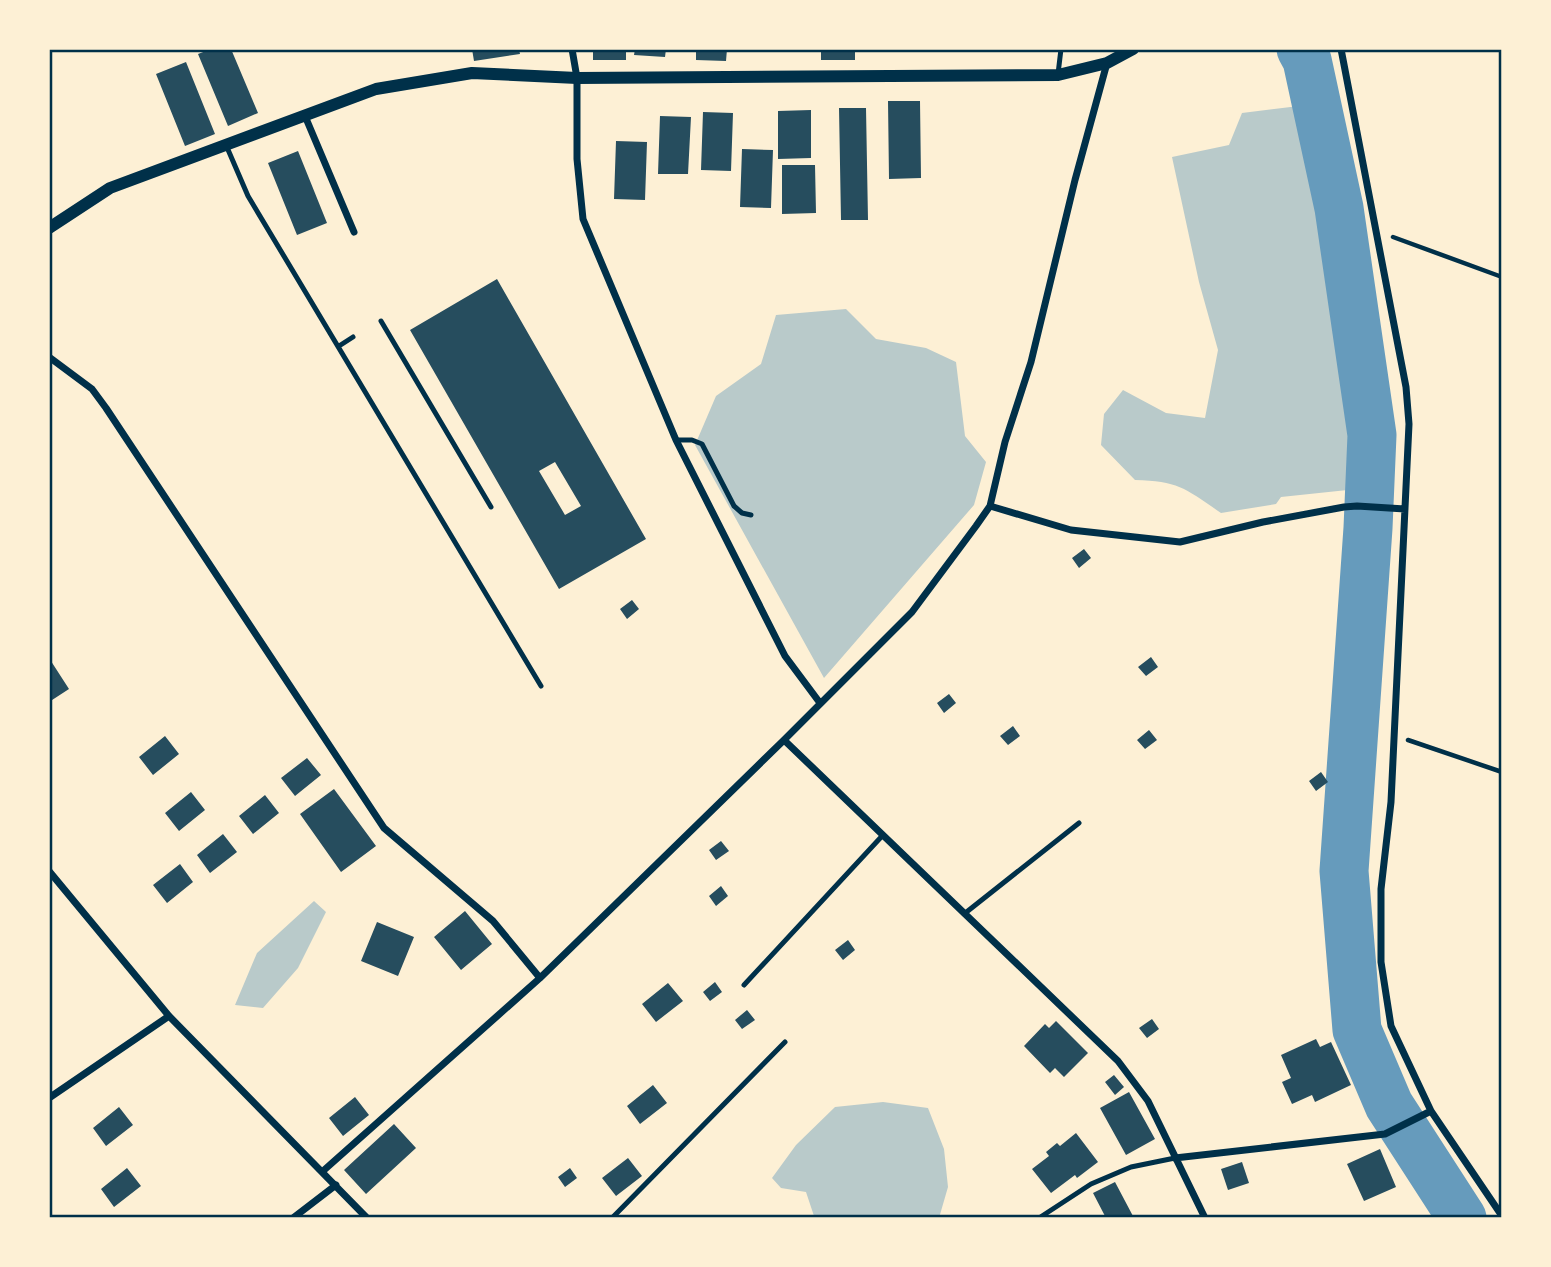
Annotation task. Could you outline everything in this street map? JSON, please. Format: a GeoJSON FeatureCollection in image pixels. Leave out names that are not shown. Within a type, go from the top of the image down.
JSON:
{"type":"FeatureCollection","features":[{"type":"Feature","properties":{"kind":"street"},"geometry":{"type":"LineString","coordinates":[[572,49],[577,78],[577,159],[583,219],[676,440],[785,656],[820,703]]}},
{"type":"Feature","properties":{"kind":"street"},"geometry":{"type":"LineString","coordinates":[[49,228],[110,188],[376,89],[472,73],[577,78],[1058,75],[1107,63],[1133,49]]}},
{"type":"Feature","properties":{"kind":"street"},"geometry":{"type":"LineString","coordinates":[[1341,49],[1406,387],[1409,424],[1391,802],[1381,889],[1381,962],[1391,1026],[1431,1111],[1502,1216]]}},
{"type":"Feature","properties":{"kind":"street"},"geometry":{"type":"LineString","coordinates":[[323,1171],[540,978],[784,740],[912,612],[990,506],[1005,442],[1038,336],[1075,180],[1107,63]]}},
{"type":"Feature","properties":{"kind":"street"},"geometry":{"type":"LineString","coordinates":[[305,116],[354,232]]}},
{"type":"Feature","properties":{"kind":"street"},"geometry":{"type":"LineString","coordinates":[[49,357],[92,389],[106,408],[384,828],[493,921],[540,978]]}},
{"type":"Feature","properties":{"kind":"street"},"geometry":{"type":"LineString","coordinates":[[990,506],[1071,530],[1180,542],[1263,522],[1357,506],[1405,509]]}},
{"type":"Feature","properties":{"kind":"street"},"geometry":{"type":"LineString","coordinates":[[784,740],[1118,1061],[1148,1101],[1205,1218]]}},
{"type":"Feature","properties":{"kind":"street"},"geometry":{"type":"LineString","coordinates":[[49,871],[169,1016],[367,1218]]}},
{"type":"Feature","properties":{"kind":"street"},"geometry":{"type":"LineString","coordinates":[[49,1098],[169,1016]]}},
{"type":"Feature","properties":{"kind":"street"},"geometry":{"type":"LineString","coordinates":[[1175,1158],[1385,1134],[1431,1111]]}},
{"type":"Feature","properties":{"kind":"street"},"geometry":{"type":"LineString","coordinates":[[293,1218],[336,1185]]}},
{"type":"Feature","properties":{"kind":"lane"},"geometry":{"type":"LineString","coordinates":[[1058,75],[1060,49]]}},
{"type":"Feature","properties":{"kind":"lane"},"geometry":{"type":"LineString","coordinates":[[226,145],[248,196],[541,686]]}},
{"type":"Feature","properties":{"kind":"lane"},"geometry":{"type":"LineString","coordinates":[[381,321],[491,507]]}},
{"type":"Feature","properties":{"kind":"lane"},"geometry":{"type":"LineString","coordinates":[[339,346],[353,337]]}},
{"type":"Feature","properties":{"kind":"lane"},"geometry":{"type":"LineString","coordinates":[[676,440],[692,440],[702,444],[734,506],[742,513],[751,515]]}},
{"type":"Feature","properties":{"kind":"lane"},"geometry":{"type":"LineString","coordinates":[[964,914],[1079,823]]}},
{"type":"Feature","properties":{"kind":"lane"},"geometry":{"type":"LineString","coordinates":[[744,985],[883,835]]}},
{"type":"Feature","properties":{"kind":"lane"},"geometry":{"type":"LineString","coordinates":[[612,1218],[785,1042]]}},
{"type":"Feature","properties":{"kind":"lane"},"geometry":{"type":"LineString","coordinates":[[1039,1218],[1091,1184],[1130,1167],[1175,1158]]}},
{"type":"Feature","properties":{"kind":"path"},"geometry":{"type":"LineString","coordinates":[[1376,231],[1502,277]]}},
{"type":"Feature","properties":{"kind":"path"},"geometry":{"type":"LineString","coordinates":[[1394,735],[1502,772]]}},
{"type":"Feature","properties":{"kind":"shaded area"},"geometry":{"type":"Polygon","coordinates":[[[1307,105],[1360,433],[1357,489],[1281,497],[1276,504],[1221,513],[1181,488],[1162,482],[1135,480],[1101,445],[1104,414],[1123,390],[1166,413],[1205,418],[1218,350],[1199,282],[1172,157],[1229,145],[1242,113],[1307,105]]]}},
{"type":"Feature","properties":{"kind":"shaded area"},"geometry":{"type":"Polygon","coordinates":[[[846,309],[876,339],[926,348],[956,362],[965,436],[986,462],[974,505],[824,678],[695,445],[716,396],[761,364],[776,315],[846,309]]]}},
{"type":"Feature","properties":{"kind":"shaded area"},"geometry":{"type":"Polygon","coordinates":[[[314,901],[326,912],[298,968],[263,1008],[235,1005],[257,953],[314,901]]]}},
{"type":"Feature","properties":{"kind":"shaded area"},"geometry":{"type":"Polygon","coordinates":[[[883,1102],[928,1108],[944,1149],[948,1187],[939,1218],[812,1218],[814,1216],[806,1192],[781,1188],[772,1178],[796,1145],[835,1107],[883,1102]]]}},
{"type":"Feature","properties":{"kind":"building"},"geometry":{"type":"Polygon","coordinates":[[[211,49],[231,49],[258,113],[228,126],[198,54],[211,49]]]}},
{"type":"Feature","properties":{"kind":"building"},"geometry":{"type":"Polygon","coordinates":[[[472,49],[519,49],[520,54],[474,61],[472,49]]]}},
{"type":"Feature","properties":{"kind":"building"},"geometry":{"type":"Polygon","coordinates":[[[593,49],[626,49],[626,60],[593,60],[593,49]]]}},
{"type":"Feature","properties":{"kind":"building"},"geometry":{"type":"Polygon","coordinates":[[[635,49],[666,49],[665,57],[634,55],[635,49]]]}},
{"type":"Feature","properties":{"kind":"building"},"geometry":{"type":"Polygon","coordinates":[[[696,49],[727,49],[726,61],[696,60],[696,49]]]}},
{"type":"Feature","properties":{"kind":"building"},"geometry":{"type":"Polygon","coordinates":[[[821,49],[855,49],[855,60],[821,60],[821,49]]]}},
{"type":"Feature","properties":{"kind":"building"},"geometry":{"type":"Polygon","coordinates":[[[186,62],[215,134],[185,146],[156,74],[186,62]]]}},
{"type":"Feature","properties":{"kind":"building"},"geometry":{"type":"Polygon","coordinates":[[[888,101],[920,101],[921,178],[889,179],[888,101]]]}},
{"type":"Feature","properties":{"kind":"building"},"geometry":{"type":"Polygon","coordinates":[[[839,108],[866,108],[868,220],[841,220],[839,108]]]}},
{"type":"Feature","properties":{"kind":"building"},"geometry":{"type":"Polygon","coordinates":[[[811,110],[811,158],[778,159],[778,111],[811,110]]]}},
{"type":"Feature","properties":{"kind":"building"},"geometry":{"type":"Polygon","coordinates":[[[703,112],[733,113],[731,171],[701,170],[703,112]]]}},
{"type":"Feature","properties":{"kind":"building"},"geometry":{"type":"Polygon","coordinates":[[[660,116],[691,117],[688,174],[658,174],[660,116]]]}},
{"type":"Feature","properties":{"kind":"building"},"geometry":{"type":"Polygon","coordinates":[[[616,141],[647,142],[645,200],[614,199],[616,141]]]}},
{"type":"Feature","properties":{"kind":"building"},"geometry":{"type":"Polygon","coordinates":[[[742,149],[773,150],[771,208],[740,207],[742,149]]]}},
{"type":"Feature","properties":{"kind":"building"},"geometry":{"type":"Polygon","coordinates":[[[298,151],[327,223],[297,235],[268,163],[298,151]]]}},
{"type":"Feature","properties":{"kind":"building"},"geometry":{"type":"Polygon","coordinates":[[[782,165],[815,165],[816,213],[782,214],[782,165]]]}},
{"type":"Feature","properties":{"kind":"building"},"geometry":{"type":"Polygon","coordinates":[[[497,279],[646,539],[559,589],[410,330],[497,279]],[[555,462],[539,471],[565,515],[581,506],[555,462]]]}},
{"type":"Feature","properties":{"kind":"building"},"geometry":{"type":"Polygon","coordinates":[[[1084,549],[1091,558],[1079,568],[1072,558],[1084,549]]]}},
{"type":"Feature","properties":{"kind":"building"},"geometry":{"type":"Polygon","coordinates":[[[632,600],[639,609],[627,619],[620,609],[632,600]]]}},
{"type":"Feature","properties":{"kind":"building"},"geometry":{"type":"Polygon","coordinates":[[[1151,657],[1158,667],[1146,676],[1138,667],[1151,657]]]}},
{"type":"Feature","properties":{"kind":"building"},"geometry":{"type":"Polygon","coordinates":[[[49,658],[69,689],[49,702],[49,658]]]}},
{"type":"Feature","properties":{"kind":"building"},"geometry":{"type":"Polygon","coordinates":[[[949,694],[956,703],[944,713],[937,703],[949,694]]]}},
{"type":"Feature","properties":{"kind":"building"},"geometry":{"type":"Polygon","coordinates":[[[1013,726],[1020,736],[1008,745],[1000,736],[1013,726]]]}},
{"type":"Feature","properties":{"kind":"building"},"geometry":{"type":"Polygon","coordinates":[[[1149,730],[1157,740],[1145,749],[1137,740],[1149,730]]]}},
{"type":"Feature","properties":{"kind":"building"},"geometry":{"type":"Polygon","coordinates":[[[165,736],[179,754],[153,775],[139,757],[165,736]]]}},
{"type":"Feature","properties":{"kind":"building"},"geometry":{"type":"Polygon","coordinates":[[[307,758],[321,775],[295,796],[281,778],[307,758]]]}},
{"type":"Feature","properties":{"kind":"building"},"geometry":{"type":"Polygon","coordinates":[[[1321,772],[1328,782],[1316,791],[1309,781],[1321,772]]]}},
{"type":"Feature","properties":{"kind":"building"},"geometry":{"type":"Polygon","coordinates":[[[334,789],[376,846],[341,872],[300,814],[334,789]]]}},
{"type":"Feature","properties":{"kind":"building"},"geometry":{"type":"Polygon","coordinates":[[[191,792],[205,810],[179,831],[165,813],[191,792]]]}},
{"type":"Feature","properties":{"kind":"building"},"geometry":{"type":"Polygon","coordinates":[[[265,795],[279,813],[253,834],[239,816],[265,795]]]}},
{"type":"Feature","properties":{"kind":"building"},"geometry":{"type":"Polygon","coordinates":[[[223,834],[237,852],[210,873],[197,855],[223,834]]]}},
{"type":"Feature","properties":{"kind":"building"},"geometry":{"type":"Polygon","coordinates":[[[721,841],[729,851],[716,860],[709,850],[721,841]]]}},
{"type":"Feature","properties":{"kind":"building"},"geometry":{"type":"Polygon","coordinates":[[[180,864],[193,882],[167,903],[153,885],[180,864]]]}},
{"type":"Feature","properties":{"kind":"building"},"geometry":{"type":"Polygon","coordinates":[[[721,886],[728,896],[716,906],[709,896],[721,886]]]}},
{"type":"Feature","properties":{"kind":"building"},"geometry":{"type":"Polygon","coordinates":[[[465,911],[492,944],[461,970],[434,937],[465,911]]]}},
{"type":"Feature","properties":{"kind":"building"},"geometry":{"type":"Polygon","coordinates":[[[377,922],[414,937],[398,976],[361,961],[377,922]]]}},
{"type":"Feature","properties":{"kind":"building"},"geometry":{"type":"Polygon","coordinates":[[[848,940],[855,950],[843,960],[835,950],[848,940]]]}},
{"type":"Feature","properties":{"kind":"building"},"geometry":{"type":"Polygon","coordinates":[[[715,982],[722,992],[710,1001],[703,992],[715,982]]]}},
{"type":"Feature","properties":{"kind":"building"},"geometry":{"type":"Polygon","coordinates":[[[668,983],[683,1001],[656,1022],[642,1004],[668,983]]]}},
{"type":"Feature","properties":{"kind":"building"},"geometry":{"type":"Polygon","coordinates":[[[747,1010],[755,1020],[742,1029],[735,1020],[747,1010]]]}},
{"type":"Feature","properties":{"kind":"building"},"geometry":{"type":"Polygon","coordinates":[[[1152,1019],[1159,1029],[1147,1038],[1139,1028],[1152,1019]]]}},
{"type":"Feature","properties":{"kind":"building"},"geometry":{"type":"Polygon","coordinates":[[[1056,1021],[1088,1053],[1064,1077],[1055,1068],[1050,1073],[1024,1046],[1045,1024],[1049,1028],[1056,1021]]]}},
{"type":"Feature","properties":{"kind":"building"},"geometry":{"type":"Polygon","coordinates":[[[1316,1039],[1320,1047],[1331,1042],[1351,1085],[1315,1102],[1312,1095],[1292,1104],[1282,1082],[1291,1078],[1281,1055],[1316,1039]]]}},
{"type":"Feature","properties":{"kind":"building"},"geometry":{"type":"Polygon","coordinates":[[[1114,1075],[1124,1087],[1115,1095],[1105,1082],[1114,1075]]]}},
{"type":"Feature","properties":{"kind":"building"},"geometry":{"type":"Polygon","coordinates":[[[653,1085],[667,1103],[640,1124],[627,1106],[653,1085]]]}},
{"type":"Feature","properties":{"kind":"building"},"geometry":{"type":"Polygon","coordinates":[[[1129,1092],[1155,1139],[1126,1155],[1100,1108],[1129,1092]]]}},
{"type":"Feature","properties":{"kind":"building"},"geometry":{"type":"Polygon","coordinates":[[[355,1097],[369,1115],[343,1136],[329,1118],[355,1097]]]}},
{"type":"Feature","properties":{"kind":"building"},"geometry":{"type":"Polygon","coordinates":[[[119,1107],[133,1125],[106,1146],[93,1128],[119,1107]]]}},
{"type":"Feature","properties":{"kind":"building"},"geometry":{"type":"Polygon","coordinates":[[[394,1124],[416,1148],[366,1194],[344,1170],[394,1124]]]}},
{"type":"Feature","properties":{"kind":"building"},"geometry":{"type":"Polygon","coordinates":[[[1076,1133],[1098,1162],[1051,1193],[1032,1169],[1049,1156],[1046,1152],[1057,1143],[1060,1146],[1076,1133]]]}},
{"type":"Feature","properties":{"kind":"building"},"geometry":{"type":"Polygon","coordinates":[[[1380,1149],[1396,1187],[1364,1201],[1347,1164],[1380,1149]]]}},
{"type":"Feature","properties":{"kind":"building"},"geometry":{"type":"Polygon","coordinates":[[[628,1158],[642,1176],[616,1196],[602,1178],[628,1158]]]}},
{"type":"Feature","properties":{"kind":"building"},"geometry":{"type":"Polygon","coordinates":[[[1242,1162],[1249,1183],[1228,1190],[1221,1169],[1242,1162]]]}},
{"type":"Feature","properties":{"kind":"building"},"geometry":{"type":"Polygon","coordinates":[[[127,1168],[141,1186],[114,1207],[101,1189],[127,1168]]]}},
{"type":"Feature","properties":{"kind":"building"},"geometry":{"type":"Polygon","coordinates":[[[570,1168],[577,1178],[565,1187],[558,1177],[570,1168]]]}},
{"type":"Feature","properties":{"kind":"building"},"geometry":{"type":"Polygon","coordinates":[[[1115,1182],[1134,1218],[1106,1218],[1093,1193],[1115,1182]]]}},
{"type":"Feature","properties":{"kind":"waterway"},"geometry":{"type":"LineString","coordinates":[[1301,49],[1307,60],[1339,208],[1372,435],[1344,871],[1357,1030],[1389,1105],[1462,1218]]}}]}
